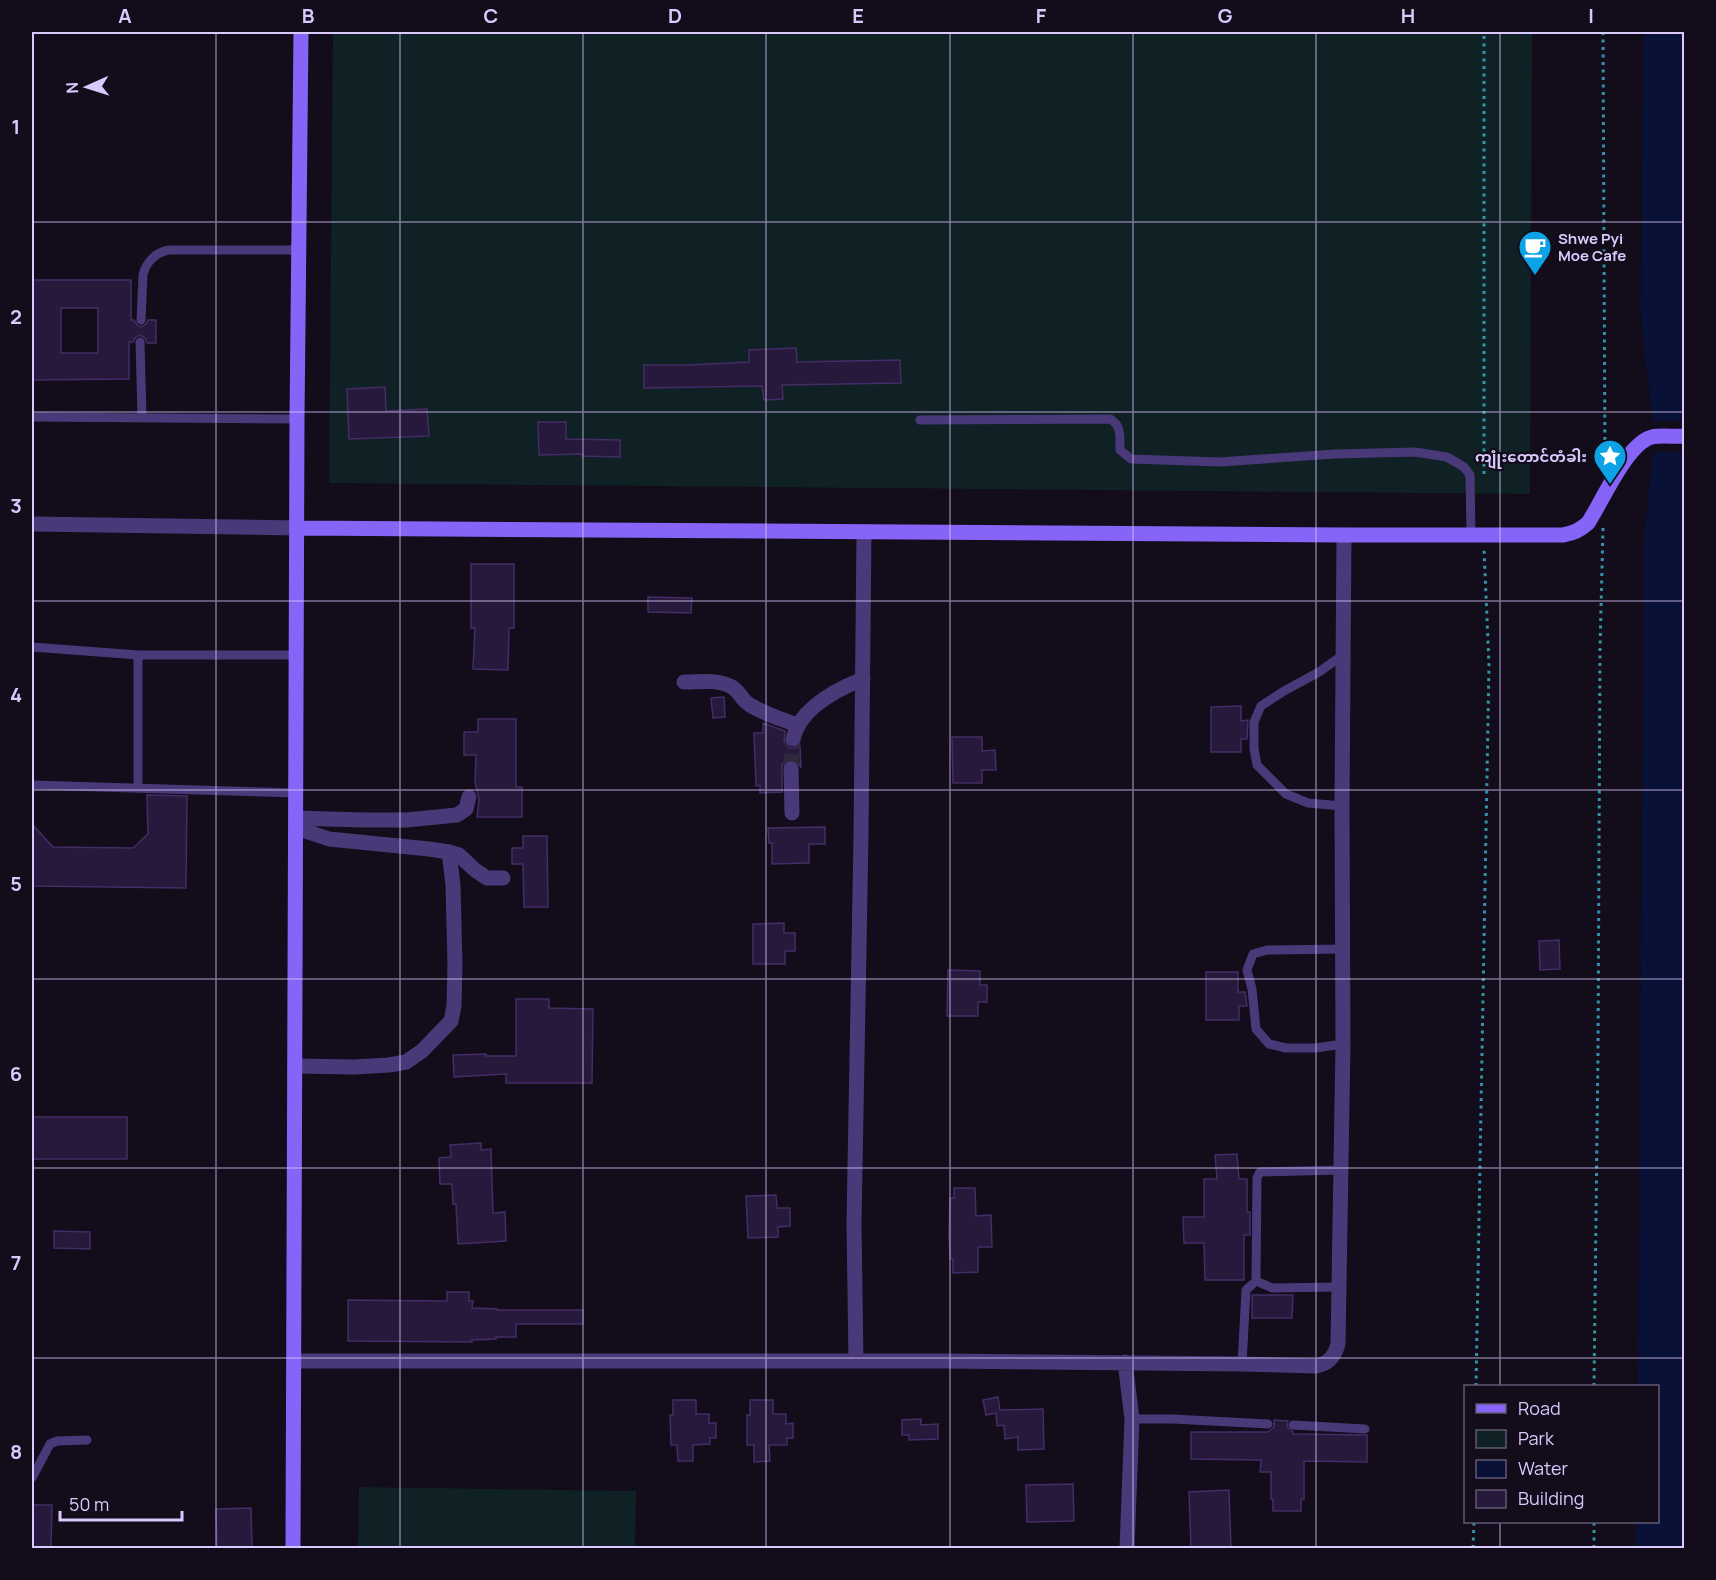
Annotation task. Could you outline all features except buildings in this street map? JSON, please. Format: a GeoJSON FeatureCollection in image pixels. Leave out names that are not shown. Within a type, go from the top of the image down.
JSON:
{"type":"FeatureCollection","features":[{"type":"Feature","properties":{"kind":"street"},"geometry":{"type":"LineString","coordinates":[[293,1548],[297,419],[301,32]]}},
{"type":"Feature","properties":{"kind":"street"},"geometry":{"type":"LineString","coordinates":[[32,524],[298,528],[1563,535],[1581,530],[1588,523],[1620,466],[1638,446],[1652,437],[1684,436]]}},
{"type":"Feature","properties":{"kind":"street"},"geometry":{"type":"LineString","coordinates":[[856,1361],[854,1223],[864,532]]}},
{"type":"Feature","properties":{"kind":"street"},"geometry":{"type":"LineString","coordinates":[[295,1361],[1125,1362],[1316,1366],[1326,1363],[1337,1352],[1338,1344],[1343,1044],[1344,535]]}},
{"type":"Feature","properties":{"kind":"street"},"geometry":{"type":"LineString","coordinates":[[684,682],[715,682],[731,686],[739,692],[745,702],[795,732],[826,697],[862,679]]}},
{"type":"Feature","properties":{"kind":"street"},"geometry":{"type":"LineString","coordinates":[[791,769],[792,813]]}},
{"type":"Feature","properties":{"kind":"street"},"geometry":{"type":"LineString","coordinates":[[296,823],[406,820],[457,815],[466,809],[469,797]]}},
{"type":"Feature","properties":{"kind":"street"},"geometry":{"type":"LineString","coordinates":[[296,823],[329,839],[449,852],[459,855],[487,878],[503,878]]}},
{"type":"Feature","properties":{"kind":"street"},"geometry":{"type":"LineString","coordinates":[[295,1066],[354,1067],[406,1062],[422,1052],[451,1021],[454,1006],[455,964],[453,885],[449,852]]}},
{"type":"Feature","properties":{"kind":"street"},"geometry":{"type":"LineString","coordinates":[[1125,1362],[1132,1419],[1128,1548]]}},
{"type":"Feature","properties":{"kind":"lane"},"geometry":{"type":"LineString","coordinates":[[141,320],[145,268],[150,260],[163,251],[299,250]]}},
{"type":"Feature","properties":{"kind":"lane"},"geometry":{"type":"LineString","coordinates":[[140,342],[142,417]]}},
{"type":"Feature","properties":{"kind":"lane"},"geometry":{"type":"LineString","coordinates":[[32,417],[297,419]]}},
{"type":"Feature","properties":{"kind":"lane"},"geometry":{"type":"LineString","coordinates":[[920,420],[1110,419],[1115,421],[1120,433],[1120,450],[1131,459],[1220,462],[1335,453],[1415,452],[1448,457],[1464,467],[1470,475],[1477,534]]}},
{"type":"Feature","properties":{"kind":"lane"},"geometry":{"type":"LineString","coordinates":[[32,647],[138,654],[297,655]]}},
{"type":"Feature","properties":{"kind":"lane"},"geometry":{"type":"LineString","coordinates":[[138,654],[138,788]]}},
{"type":"Feature","properties":{"kind":"lane"},"geometry":{"type":"LineString","coordinates":[[1342,806],[1308,803],[1286,794],[1257,765],[1254,749],[1254,722],[1261,706],[1343,656]]}},
{"type":"Feature","properties":{"kind":"lane"},"geometry":{"type":"LineString","coordinates":[[32,785],[296,793]]}},
{"type":"Feature","properties":{"kind":"lane"},"geometry":{"type":"LineString","coordinates":[[1343,949],[1267,950],[1253,954],[1247,970],[1252,988],[1256,1029],[1269,1044],[1286,1048],[1315,1048],[1343,1044]]}},
{"type":"Feature","properties":{"kind":"lane"},"geometry":{"type":"LineString","coordinates":[[1242,1364],[1246,1290],[1256,1281],[1257,1178],[1260,1172],[1341,1170]]}},
{"type":"Feature","properties":{"kind":"lane"},"geometry":{"type":"LineString","coordinates":[[1256,1281],[1272,1288],[1339,1287]]}},
{"type":"Feature","properties":{"kind":"lane"},"geometry":{"type":"LineString","coordinates":[[1132,1419],[1268,1424]]}},
{"type":"Feature","properties":{"kind":"lane"},"geometry":{"type":"LineString","coordinates":[[1293,1425],[1365,1429]]}},
{"type":"Feature","properties":{"kind":"lane"},"geometry":{"type":"LineString","coordinates":[[32,1478],[50,1444],[57,1441],[87,1440]]}},
{"type":"Feature","properties":{"kind":"path"},"geometry":{"type":"LineString","coordinates":[[1484,32],[1484,474]]}},
{"type":"Feature","properties":{"kind":"path"},"geometry":{"type":"LineString","coordinates":[[1603,32],[1606,494]]}},
{"type":"Feature","properties":{"kind":"path"},"geometry":{"type":"LineString","coordinates":[[1594,1385],[1599,1051],[1599,660],[1603,519]]}},
{"type":"Feature","properties":{"kind":"path"},"geometry":{"type":"LineString","coordinates":[[1476,1385],[1489,665],[1477,534]]}},
{"type":"Feature","properties":{"kind":"path"},"geometry":{"type":"LineString","coordinates":[[1473,1548],[1474,1523]]}},
{"type":"Feature","properties":{"kind":"path"},"geometry":{"type":"LineString","coordinates":[[1594,1523],[1594,1548]]}},
{"type":"Feature","properties":{"kind":"green space"},"geometry":{"type":"Polygon","coordinates":[[[333,32],[1532,32],[1530,494],[329,483],[333,32]]]}},
{"type":"Feature","properties":{"kind":"green space"},"geometry":{"type":"Polygon","coordinates":[[[359,1487],[636,1491],[635,1548],[358,1548],[359,1487]]]}},
{"type":"Feature","properties":{"kind":"water"},"geometry":{"type":"Polygon","coordinates":[[[1643,32],[1684,32],[1684,421],[1653,421],[1643,340],[1641,309],[1643,32]]]}},
{"type":"Feature","properties":{"kind":"water"},"geometry":{"type":"Polygon","coordinates":[[[1653,452],[1684,452],[1684,1548],[1636,1548],[1637,1523],[1659,1523],[1659,1385],[1638,1385],[1644,538],[1653,452]]]}},
{"type":"Feature","properties":{"kind":"tunnel"},"geometry":{"type":"LineString","coordinates":[[791,769],[793,739]]}},
{"type":"Feature","properties":{"kind":"place","name":"Shwe Pyi Moe Cafe"},"geometry":{"type":"Point","coordinates":[1535,276]}},
{"type":"Feature","properties":{"kind":"place","name":"ကျုံးတောင်တံခါး"},"geometry":{"type":"Point","coordinates":[1610,485]}}]}
